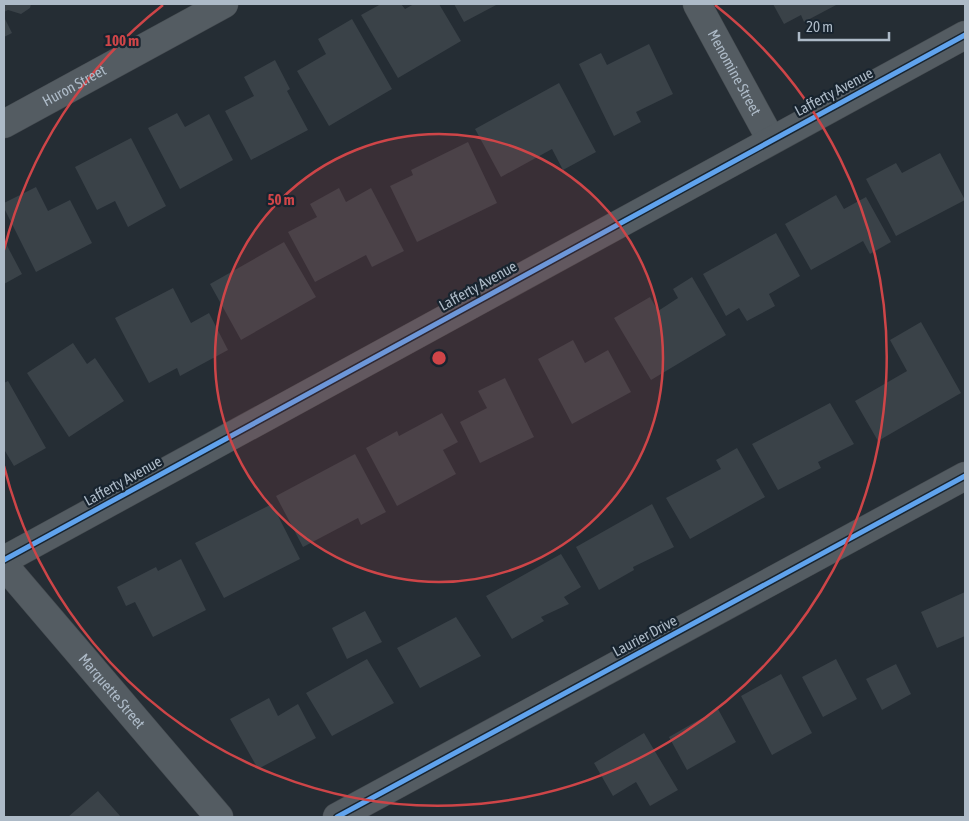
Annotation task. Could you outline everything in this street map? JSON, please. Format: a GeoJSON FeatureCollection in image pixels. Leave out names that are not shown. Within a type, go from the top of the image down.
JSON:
{"type":"FeatureCollection","features":[{"type":"Feature","properties":{"kind":"street","name":"Huron Street"},"geometry":{"type":"LineString","coordinates":[[4,124],[224,4]]}},
{"type":"Feature","properties":{"kind":"street","name":"Menomine Street"},"geometry":{"type":"LineString","coordinates":[[697,4],[771,140]]}},
{"type":"Feature","properties":{"kind":"street","name":"Lafferty Avenue"},"geometry":{"type":"LineString","coordinates":[[4,560],[965,35]]}},
{"type":"Feature","properties":{"kind":"street","name":"Laurier Drive"},"geometry":{"type":"LineString","coordinates":[[336,817],[965,476]]}},
{"type":"Feature","properties":{"kind":"street","name":"Marquette Street"},"geometry":{"type":"LineString","coordinates":[[4,565],[219,817]]}},
{"type":"Feature","properties":{"kind":"building"},"geometry":{"type":"Polygon","coordinates":[[[4,4],[31,4],[30,8],[21,14],[8,10],[4,12],[4,4]]]}},
{"type":"Feature","properties":{"kind":"building"},"geometry":{"type":"Polygon","coordinates":[[[381,4],[401,4],[405,9],[414,4],[439,4],[461,41],[398,78],[361,15],[381,4]]]}},
{"type":"Feature","properties":{"kind":"building"},"geometry":{"type":"Polygon","coordinates":[[[454,4],[498,4],[464,22],[454,4]]]}},
{"type":"Feature","properties":{"kind":"building"},"geometry":{"type":"Polygon","coordinates":[[[773,4],[838,4],[804,22],[801,15],[784,24],[773,4]]]}},
{"type":"Feature","properties":{"kind":"building"},"geometry":{"type":"Polygon","coordinates":[[[4,17],[12,33],[4,37],[4,17]]]}},
{"type":"Feature","properties":{"kind":"building"},"geometry":{"type":"Polygon","coordinates":[[[352,19],[392,89],[329,126],[297,71],[326,54],[318,39],[352,19]]]}},
{"type":"Feature","properties":{"kind":"building"},"geometry":{"type":"Polygon","coordinates":[[[649,44],[673,94],[636,112],[641,122],[614,136],[579,64],[601,53],[607,65],[649,44]]]}},
{"type":"Feature","properties":{"kind":"building"},"geometry":{"type":"Polygon","coordinates":[[[275,60],[290,89],[287,91],[308,130],[251,160],[225,111],[254,96],[244,77],[275,60]]]}},
{"type":"Feature","properties":{"kind":"building"},"geometry":{"type":"Polygon","coordinates":[[[559,83],[596,152],[563,170],[552,149],[501,177],[475,129],[559,83]]]}},
{"type":"Feature","properties":{"kind":"building"},"geometry":{"type":"Polygon","coordinates":[[[177,113],[185,127],[209,114],[233,160],[180,189],[148,128],[177,113]]]}},
{"type":"Feature","properties":{"kind":"building"},"geometry":{"type":"Polygon","coordinates":[[[131,138],[166,206],[128,227],[115,201],[97,210],[75,167],[131,138]]]}},
{"type":"Feature","properties":{"kind":"building"},"geometry":{"type":"Polygon","coordinates":[[[468,142],[497,203],[417,242],[390,186],[413,175],[411,170],[468,142]]]}},
{"type":"Feature","properties":{"kind":"building"},"geometry":{"type":"Polygon","coordinates":[[[940,153],[965,200],[896,236],[866,179],[896,163],[902,173],[940,153]]]}},
{"type":"Feature","properties":{"kind":"building"},"geometry":{"type":"Polygon","coordinates":[[[36,187],[48,211],[70,200],[92,243],[36,272],[4,208],[4,203],[36,187]]]}},
{"type":"Feature","properties":{"kind":"building"},"geometry":{"type":"Polygon","coordinates":[[[339,188],[346,202],[371,188],[404,251],[372,267],[366,255],[315,282],[288,232],[317,217],[310,204],[339,188]]]}},
{"type":"Feature","properties":{"kind":"building"},"geometry":{"type":"Polygon","coordinates":[[[836,195],[844,209],[866,197],[891,242],[870,254],[863,241],[811,270],[785,224],[836,195]]]}},
{"type":"Feature","properties":{"kind":"building"},"geometry":{"type":"Polygon","coordinates":[[[776,233],[800,276],[769,294],[775,306],[747,321],[739,308],[726,316],[703,274],[776,233]]]}},
{"type":"Feature","properties":{"kind":"building"},"geometry":{"type":"Polygon","coordinates":[[[4,240],[22,274],[4,284],[4,240]]]}},
{"type":"Feature","properties":{"kind":"building"},"geometry":{"type":"Polygon","coordinates":[[[284,242],[316,297],[241,340],[210,284],[284,242]]]}},
{"type":"Feature","properties":{"kind":"building"},"geometry":{"type":"Polygon","coordinates":[[[692,277],[726,335],[651,380],[614,318],[650,297],[658,311],[678,298],[673,289],[692,277]]]}},
{"type":"Feature","properties":{"kind":"building"},"geometry":{"type":"Polygon","coordinates":[[[173,288],[191,323],[209,313],[228,350],[180,376],[177,368],[149,383],[115,318],[173,288]]]}},
{"type":"Feature","properties":{"kind":"building"},"geometry":{"type":"Polygon","coordinates":[[[921,322],[961,393],[878,441],[855,401],[907,371],[890,340],[921,322]]]}},
{"type":"Feature","properties":{"kind":"building"},"geometry":{"type":"Polygon","coordinates":[[[573,340],[585,363],[608,350],[631,392],[572,424],[538,359],[573,340]]]}},
{"type":"Feature","properties":{"kind":"building"},"geometry":{"type":"Polygon","coordinates":[[[73,343],[87,364],[95,358],[124,401],[69,437],[27,373],[73,343]]]}},
{"type":"Feature","properties":{"kind":"building"},"geometry":{"type":"Polygon","coordinates":[[[505,378],[534,437],[480,463],[460,422],[487,408],[478,391],[505,378]]]}},
{"type":"Feature","properties":{"kind":"building"},"geometry":{"type":"Polygon","coordinates":[[[8,381],[46,448],[14,466],[4,451],[4,383],[8,381]]]}},
{"type":"Feature","properties":{"kind":"building"},"geometry":{"type":"Polygon","coordinates":[[[830,403],[854,444],[818,462],[821,468],[778,490],[752,444],[830,403]]]}},
{"type":"Feature","properties":{"kind":"building"},"geometry":{"type":"Polygon","coordinates":[[[442,413],[458,442],[443,450],[456,474],[397,506],[366,448],[397,431],[399,436],[442,413]]]}},
{"type":"Feature","properties":{"kind":"building"},"geometry":{"type":"Polygon","coordinates":[[[737,448],[765,497],[690,539],[666,498],[721,469],[716,460],[737,448]]]}},
{"type":"Feature","properties":{"kind":"building"},"geometry":{"type":"Polygon","coordinates":[[[355,454],[386,512],[361,525],[358,518],[303,547],[276,496],[355,454]]]}},
{"type":"Feature","properties":{"kind":"building"},"geometry":{"type":"Polygon","coordinates":[[[272,504],[300,559],[224,598],[195,543],[272,504]]]}},
{"type":"Feature","properties":{"kind":"building"},"geometry":{"type":"Polygon","coordinates":[[[652,504],[674,547],[633,567],[634,570],[599,590],[576,547],[652,504]]]}},
{"type":"Feature","properties":{"kind":"building"},"geometry":{"type":"Polygon","coordinates":[[[561,554],[581,587],[564,597],[569,604],[541,617],[544,621],[512,639],[486,596],[561,554]]]}},
{"type":"Feature","properties":{"kind":"building"},"geometry":{"type":"Polygon","coordinates":[[[181,559],[206,610],[153,637],[135,602],[126,606],[117,587],[156,567],[158,571],[181,559]]]}},
{"type":"Feature","properties":{"kind":"building"},"geometry":{"type":"Polygon","coordinates":[[[965,592],[965,636],[937,648],[921,612],[965,592]]]}},
{"type":"Feature","properties":{"kind":"building"},"geometry":{"type":"Polygon","coordinates":[[[365,611],[382,642],[347,659],[332,628],[365,611]]]}},
{"type":"Feature","properties":{"kind":"building"},"geometry":{"type":"Polygon","coordinates":[[[456,617],[481,656],[420,688],[397,648],[456,617]]]}},
{"type":"Feature","properties":{"kind":"building"},"geometry":{"type":"Polygon","coordinates":[[[367,659],[394,703],[332,736],[306,693],[367,659]]]}},
{"type":"Feature","properties":{"kind":"building"},"geometry":{"type":"Polygon","coordinates":[[[836,659],[857,699],[823,717],[802,677],[836,659]]]}},
{"type":"Feature","properties":{"kind":"building"},"geometry":{"type":"Polygon","coordinates":[[[896,664],[911,694],[882,710],[866,679],[896,664]]]}},
{"type":"Feature","properties":{"kind":"building"},"geometry":{"type":"Polygon","coordinates":[[[781,674],[812,733],[772,755],[741,696],[781,674]]]}},
{"type":"Feature","properties":{"kind":"building"},"geometry":{"type":"Polygon","coordinates":[[[269,698],[278,716],[298,704],[316,738],[258,769],[230,719],[269,698]]]}},
{"type":"Feature","properties":{"kind":"building"},"geometry":{"type":"Polygon","coordinates":[[[718,709],[736,742],[687,770],[669,737],[718,709]]]}},
{"type":"Feature","properties":{"kind":"building"},"geometry":{"type":"Polygon","coordinates":[[[644,733],[678,790],[650,806],[636,782],[613,796],[594,763],[644,733]]]}},
{"type":"Feature","properties":{"kind":"building"},"geometry":{"type":"Polygon","coordinates":[[[98,791],[121,817],[68,817],[98,791]]]}},
{"type":"Feature","properties":{"kind":"cycle path"},"geometry":{"type":"LineString","coordinates":[[4,560],[965,35]]}},
{"type":"Feature","properties":{"kind":"cycle path"},"geometry":{"type":"LineString","coordinates":[[337,817],[965,476]]}}]}
